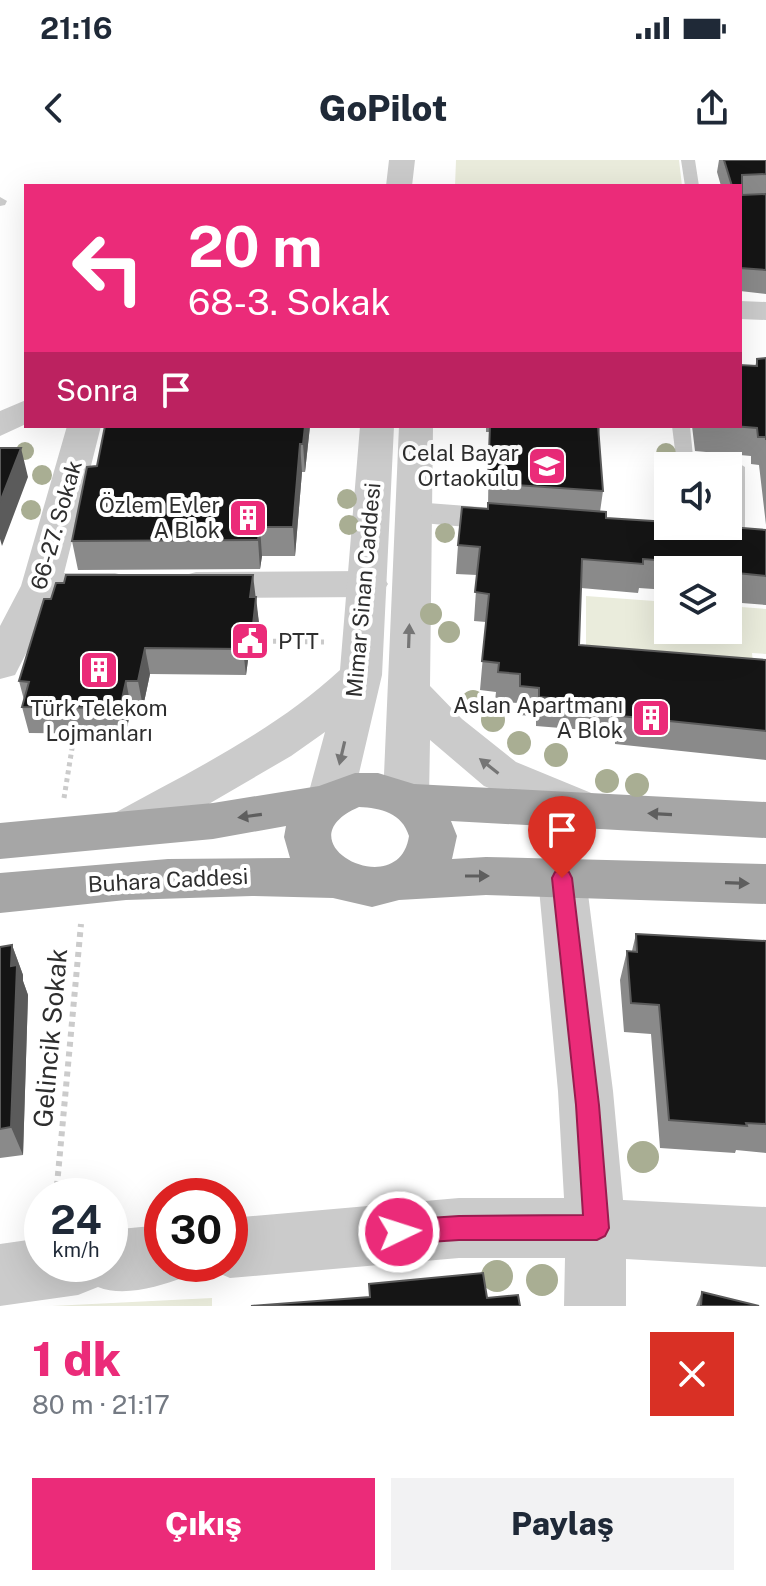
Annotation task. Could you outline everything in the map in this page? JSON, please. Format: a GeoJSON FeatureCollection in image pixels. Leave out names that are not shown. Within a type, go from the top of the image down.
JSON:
{"type":"FeatureCollection","features":[{"type":"Feature","properties":{"kind":"main road"},"geometry":{"type":"LineString","coordinates":[[0,841],[255,815],[328,801],[346,792],[372,789],[408,799],[766,820]]}},
{"type":"Feature","properties":{"kind":"main road"},"geometry":{"type":"LineString","coordinates":[[399,881],[418,868],[432,842],[426,815],[408,799]]}},
{"type":"Feature","properties":{"kind":"main road"},"geometry":{"type":"LineString","coordinates":[[328,801],[313,816],[306,842],[313,859],[336,879],[361,886],[441,876],[766,884]]}},
{"type":"Feature","properties":{"kind":"main road","name":"Buhara Caddesi"},"geometry":{"type":"LineString","coordinates":[[0,893],[84,883],[215,875],[336,879]]}},
{"type":"Feature","properties":{"kind":"street"},"geometry":{"type":"LineString","coordinates":[[399,184],[402,160]]}},
{"type":"Feature","properties":{"kind":"street"},"geometry":{"type":"LineString","coordinates":[[742,310],[766,311]]}},
{"type":"Feature","properties":{"kind":"street"},"geometry":{"type":"LineString","coordinates":[[0,426],[24,411]]}},
{"type":"Feature","properties":{"kind":"street","name":"66-27. Sokak"},"geometry":{"type":"LineString","coordinates":[[1,662],[41,586],[83,428]]}},
{"type":"Feature","properties":{"kind":"street","name":"Mimar Sinan Caddesi"},"geometry":{"type":"LineString","coordinates":[[328,801],[346,659],[368,584],[377,428]]}},
{"type":"Feature","properties":{"kind":"street","name":"Mimar Sinan Caddesi"},"geometry":{"type":"LineString","coordinates":[[408,799],[416,428]]}},
{"type":"Feature","properties":{"kind":"street"},"geometry":{"type":"LineString","coordinates":[[414,513],[552,523]]}},
{"type":"Feature","properties":{"kind":"street"},"geometry":{"type":"LineString","coordinates":[[41,586],[368,584]]}},
{"type":"Feature","properties":{"kind":"street"},"geometry":{"type":"LineString","coordinates":[[128,828],[275,745],[320,714],[346,659]]}},
{"type":"Feature","properties":{"kind":"street"},"geometry":{"type":"LineString","coordinates":[[409,690],[446,730],[500,774],[585,810]]}},
{"type":"Feature","properties":{"kind":"street"},"geometry":{"type":"LineString","coordinates":[[562,878],[588,1105],[597,1228],[595,1306]]}},
{"type":"Feature","properties":{"kind":"street"},"geometry":{"type":"LineString","coordinates":[[248,1246],[459,1228],[597,1228],[766,1237]]}},
{"type":"Feature","properties":{"kind":"street"},"geometry":{"type":"LineString","coordinates":[[0,1275],[24,1272]]}},
{"type":"Feature","properties":{"kind":"lane"},"geometry":{"type":"LineString","coordinates":[[688,160],[692,184]]}},
{"type":"Feature","properties":{"kind":"lane"},"geometry":{"type":"LineString","coordinates":[[681,428],[683,452]]}},
{"type":"Feature","properties":{"kind":"path"},"geometry":{"type":"LineString","coordinates":[[257,641],[346,659]]}},
{"type":"Feature","properties":{"kind":"path"},"geometry":{"type":"LineString","coordinates":[[66,790],[74,736]]}},
{"type":"Feature","properties":{"kind":"path","name":"Gelincik Sokak"},"geometry":{"type":"LineString","coordinates":[[58,1178],[84,883]]}},
{"type":"Feature","properties":{"kind":"green space"},"geometry":{"type":"Polygon","coordinates":[[[456,160],[679,160],[682,184],[455,184],[456,160]]]}},
{"type":"Feature","properties":{"kind":"green space"},"geometry":{"type":"Polygon","coordinates":[[[586,596],[654,601],[654,644],[742,644],[742,607],[766,609],[766,654],[752,653],[755,684],[586,670],[586,596]]]}},
{"type":"Feature","properties":{"kind":"green space"},"geometry":{"type":"Polygon","coordinates":[[[212,1298],[212,1306],[52,1306],[212,1298]]]}},
{"type":"Feature","properties":{"kind":"building"},"geometry":{"type":"Polygon","coordinates":[[[724,160],[766,160],[766,174],[742,175],[742,184],[731,184],[724,160]]]}},
{"type":"Feature","properties":{"kind":"building"},"geometry":{"type":"Polygon","coordinates":[[[766,194],[766,270],[742,268],[742,195],[766,194]]]}},
{"type":"Feature","properties":{"kind":"building"},"geometry":{"type":"Polygon","coordinates":[[[766,358],[766,437],[758,437],[757,428],[742,427],[742,365],[757,366],[757,359],[766,358]]]}},
{"type":"Feature","properties":{"kind":"building"},"geometry":{"type":"Polygon","coordinates":[[[105,428],[305,428],[303,444],[300,444],[293,527],[260,527],[258,540],[72,541],[87,467],[97,466],[105,428]]]}},
{"type":"Feature","properties":{"kind":"building","name":"Celal Bayar Ortaokulu"},"geometry":{"type":"Polygon","coordinates":[[[490,428],[598,428],[603,491],[488,483],[490,428]]]}},
{"type":"Feature","properties":{"kind":"building"},"geometry":{"type":"Polygon","coordinates":[[[0,448],[21,448],[0,502],[0,448]]]}},
{"type":"Feature","properties":{"kind":"building"},"geometry":{"type":"Polygon","coordinates":[[[488,503],[606,512],[606,518],[654,521],[654,540],[742,540],[742,528],[766,530],[766,576],[742,574],[742,556],[654,556],[654,560],[643,559],[643,564],[582,559],[579,645],[766,660],[766,731],[621,716],[621,710],[603,708],[603,703],[539,697],[539,688],[520,686],[520,674],[498,672],[499,663],[482,661],[489,594],[475,592],[480,547],[458,545],[462,507],[488,509],[488,503]]]}},
{"type":"Feature","properties":{"kind":"building","name":"Türk Telekom Lojmanları"},"geometry":{"type":"Polygon","coordinates":[[[66,575],[253,575],[250,597],[256,597],[252,634],[245,634],[243,649],[145,648],[138,681],[126,681],[120,708],[22,707],[29,682],[19,681],[44,599],[51,599],[56,583],[64,583],[66,575]]]}},
{"type":"Feature","properties":{"kind":"building"},"geometry":{"type":"Polygon","coordinates":[[[636,934],[766,941],[766,1124],[746,1123],[747,1126],[669,1120],[659,1005],[631,1003],[627,951],[637,952],[636,934]]]}},
{"type":"Feature","properties":{"kind":"building"},"geometry":{"type":"Polygon","coordinates":[[[12,945],[11,966],[17,965],[11,1127],[0,1129],[0,947],[12,945]]]}},
{"type":"Feature","properties":{"kind":"building"},"geometry":{"type":"Polygon","coordinates":[[[483,1273],[487,1298],[518,1295],[520,1306],[251,1306],[370,1297],[369,1284],[483,1273]]]}},
{"type":"Feature","properties":{"kind":"building"},"geometry":{"type":"Polygon","coordinates":[[[702,1292],[759,1306],[701,1306],[702,1292]]]}},
{"type":"Feature","properties":{"kind":"place","name":"Celal Bayar Ortaokulu"},"geometry":{"type":"Point","coordinates":[547,466]}},
{"type":"Feature","properties":{"kind":"place","name":"Özlem Evler A Blok"},"geometry":{"type":"Point","coordinates":[248,518]}},
{"type":"Feature","properties":{"kind":"place","name":"PTT"},"geometry":{"type":"Point","coordinates":[250,641]}},
{"type":"Feature","properties":{"kind":"place","name":"Türk Telekom Lojmanları"},"geometry":{"type":"Point","coordinates":[99,670]}},
{"type":"Feature","properties":{"kind":"place","name":"Aslan Apartmanı A Blok"},"geometry":{"type":"Point","coordinates":[651,718]}},
{"type":"Feature","properties":{"kind":"route"},"geometry":{"type":"LineString","coordinates":[[399,1232],[459,1228],[597,1228],[588,1105],[562,878]]}}]}
